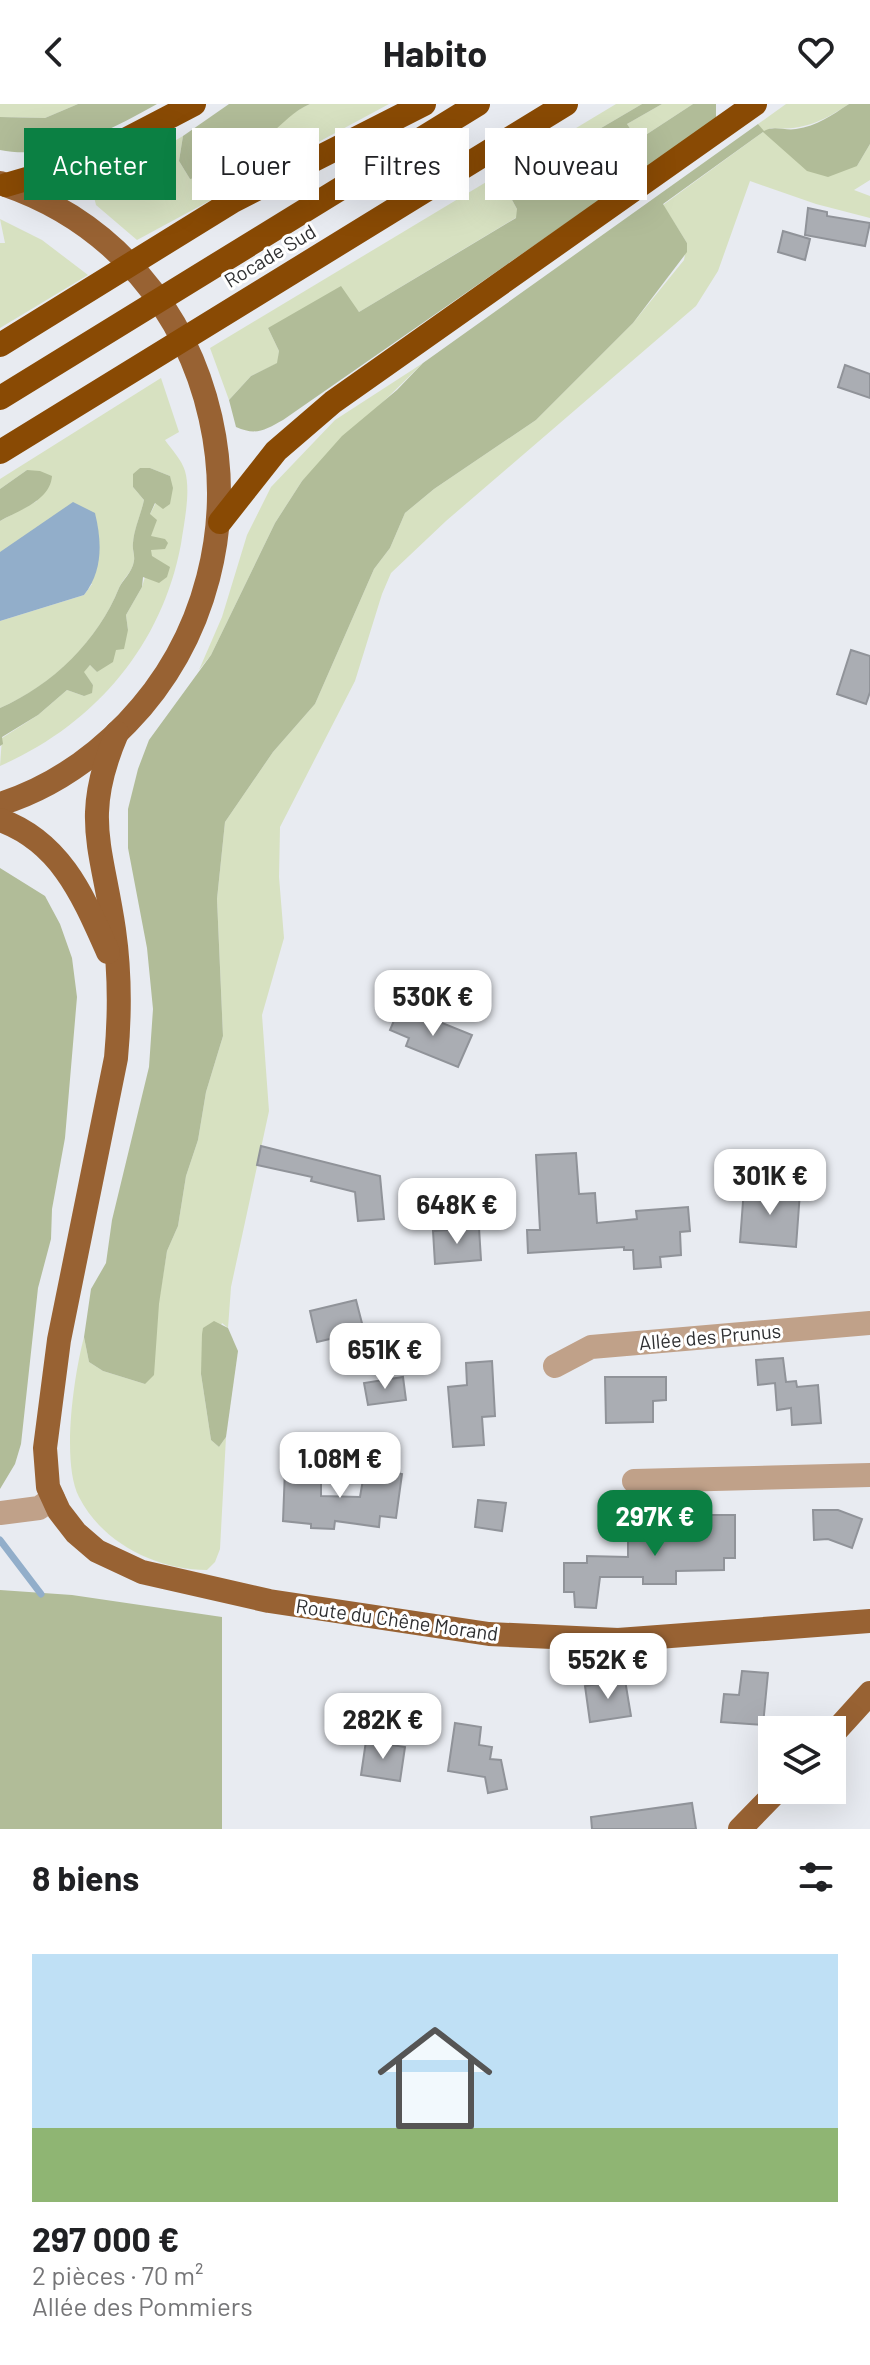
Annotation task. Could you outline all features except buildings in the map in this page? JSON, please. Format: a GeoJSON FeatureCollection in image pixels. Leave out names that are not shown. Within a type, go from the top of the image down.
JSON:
{"type":"FeatureCollection","features":[{"type":"Feature","properties":{"kind":"highway"},"geometry":{"type":"LineString","coordinates":[[3,184],[81,163],[194,104]]}},
{"type":"Feature","properties":{"kind":"highway"},"geometry":{"type":"LineString","coordinates":[[0,345],[233,201],[424,104]]}},
{"type":"Feature","properties":{"kind":"highway","name":"Rocade Sud"},"geometry":{"type":"LineString","coordinates":[[0,398],[478,104]]}},
{"type":"Feature","properties":{"kind":"highway","name":"Rocade Sud"},"geometry":{"type":"LineString","coordinates":[[0,452],[566,104]]}},
{"type":"Feature","properties":{"kind":"highway"},"geometry":{"type":"LineString","coordinates":[[220,522],[276,451],[321,411],[755,104]]}},
{"type":"Feature","properties":{"kind":"main road"},"geometry":{"type":"LineString","coordinates":[[0,804],[65,774],[117,733],[148,700],[180,652],[207,589],[220,522],[218,451],[199,376],[165,311],[117,254],[89,230],[57,210],[3,184]]}},
{"type":"Feature","properties":{"kind":"main road","name":"Route du Chêne Morand"},"geometry":{"type":"LineString","coordinates":[[117,733],[104,764],[98,791],[96,834],[114,931],[120,1019],[116,1058],[85,1199],[46,1433],[44,1462],[53,1498],[76,1533],[97,1551],[125,1567],[269,1601],[489,1634],[618,1640],[870,1621]]}},
{"type":"Feature","properties":{"kind":"main road","name":"Route du Chêne Morand"},"geometry":{"type":"LineString","coordinates":[[0,820],[42,841],[63,865],[117,972]]}},
{"type":"Feature","properties":{"kind":"main road"},"geometry":{"type":"LineString","coordinates":[[846,1720],[870,1693]]}},
{"type":"Feature","properties":{"kind":"main road"},"geometry":{"type":"LineString","coordinates":[[740,1829],[764,1804]]}},
{"type":"Feature","properties":{"kind":"street","name":"Allée des Prunus"},"geometry":{"type":"LineString","coordinates":[[555,1366],[591,1347],[870,1323]]}},
{"type":"Feature","properties":{"kind":"street"},"geometry":{"type":"LineString","coordinates":[[634,1481],[870,1475]]}},
{"type":"Feature","properties":{"kind":"street"},"geometry":{"type":"LineString","coordinates":[[0,1513],[39,1508],[53,1498]]}},
{"type":"Feature","properties":{"kind":"green space"},"geometry":{"type":"Polygon","coordinates":[[[0,104],[78,104],[45,118],[0,117],[0,104]]]}},
{"type":"Feature","properties":{"kind":"green space"},"geometry":{"type":"Polygon","coordinates":[[[78,104],[157,104],[112,128],[24,128],[24,152],[0,150],[0,117],[45,118],[78,104]]]}},
{"type":"Feature","properties":{"kind":"green space"},"geometry":{"type":"Polygon","coordinates":[[[229,104],[310,104],[276,128],[194,128],[229,104]]]}},
{"type":"Feature","properties":{"kind":"green space"},"geometry":{"type":"Polygon","coordinates":[[[310,104],[389,104],[345,128],[335,128],[335,133],[319,142],[319,128],[274,128],[310,104]]]}},
{"type":"Feature","properties":{"kind":"green space"},"geometry":{"type":"Polygon","coordinates":[[[616,104],[642,104],[601,128],[576,128],[616,104]]]}},
{"type":"Feature","properties":{"kind":"green space"},"geometry":{"type":"Polygon","coordinates":[[[642,104],[662,104],[627,124],[630,128],[601,128],[642,104]]]}},
{"type":"Feature","properties":{"kind":"green space"},"geometry":{"type":"Polygon","coordinates":[[[662,104],[693,104],[647,134],[647,128],[630,128],[627,124],[662,104]]]}},
{"type":"Feature","properties":{"kind":"green space"},"geometry":{"type":"Polygon","coordinates":[[[693,104],[716,104],[716,119],[647,167],[647,134],[693,104]]]}},
{"type":"Feature","properties":{"kind":"green space"},"geometry":{"type":"Polygon","coordinates":[[[786,104],[849,104],[811,124],[769,128],[857,166],[870,144],[870,180],[854,190],[870,196],[870,218],[816,204],[750,181],[718,271],[696,306],[446,521],[391,573],[355,681],[280,827],[279,877],[284,938],[262,1015],[269,1111],[231,1287],[228,1328],[222,1323],[201,1374],[211,1440],[219,1447],[226,1437],[220,1549],[215,1562],[207,1570],[188,1569],[151,1559],[133,1551],[102,1528],[79,1497],[71,1463],[73,1395],[84,1337],[89,1362],[103,1371],[145,1384],[167,1251],[178,1226],[186,1176],[198,1140],[206,1092],[223,1036],[217,899],[225,822],[273,752],[315,704],[374,569],[390,548],[405,513],[434,489],[536,420],[633,323],[684,260],[687,243],[663,205],[763,132],[758,124],[786,104]]]}},
{"type":"Feature","properties":{"kind":"green space"},"geometry":{"type":"Polygon","coordinates":[[[849,104],[870,104],[870,144],[857,166],[828,177],[807,171],[763,132],[663,204],[687,243],[687,252],[633,323],[536,420],[434,489],[405,513],[390,548],[374,569],[315,704],[273,752],[225,822],[217,899],[223,1036],[206,1092],[198,1140],[186,1176],[178,1226],[167,1251],[159,1304],[154,1375],[145,1384],[103,1371],[89,1362],[84,1337],[91,1289],[106,1263],[112,1220],[149,1067],[153,1009],[147,948],[128,848],[128,809],[149,740],[211,655],[275,523],[302,481],[342,436],[397,390],[423,363],[758,124],[764,131],[804,128],[849,104]]]}},
{"type":"Feature","properties":{"kind":"green space"},"geometry":{"type":"Polygon","coordinates":[[[192,130],[192,179],[179,161],[183,136],[192,130]]]}},
{"type":"Feature","properties":{"kind":"green space"},"geometry":{"type":"Polygon","coordinates":[[[183,136],[179,161],[190,179],[192,200],[211,200],[137,240],[96,205],[95,200],[176,200],[176,140],[183,136]]]}},
{"type":"Feature","properties":{"kind":"green space"},"geometry":{"type":"Polygon","coordinates":[[[485,183],[485,200],[512,200],[517,217],[359,312],[351,304],[268,328],[279,351],[278,363],[251,376],[229,400],[210,348],[456,200],[469,200],[469,192],[485,183]]]}},
{"type":"Feature","properties":{"kind":"green space"},"geometry":{"type":"Polygon","coordinates":[[[512,200],[599,200],[283,420],[260,431],[236,427],[229,400],[251,376],[277,363],[279,351],[268,328],[341,286],[359,312],[516,218],[517,209],[512,200]]]}},
{"type":"Feature","properties":{"kind":"green space"},"geometry":{"type":"Polygon","coordinates":[[[0,219],[42,240],[88,275],[0,328],[0,243],[5,243],[0,219]]]}},
{"type":"Feature","properties":{"kind":"green space"},"geometry":{"type":"Polygon","coordinates":[[[423,363],[302,481],[275,523],[211,655],[199,670],[222,617],[247,535],[271,487],[335,420],[423,363]]]}},
{"type":"Feature","properties":{"kind":"green space"},"geometry":{"type":"Polygon","coordinates":[[[161,378],[179,432],[165,440],[184,467],[187,488],[181,544],[172,581],[158,616],[119,678],[94,705],[34,749],[0,766],[2,738],[38,715],[67,690],[84,696],[93,685],[83,672],[90,665],[97,672],[128,630],[126,615],[142,587],[151,556],[150,514],[170,476],[150,468],[140,468],[133,487],[144,500],[134,538],[133,565],[86,643],[56,674],[0,708],[0,621],[84,595],[92,584],[0,552],[0,521],[37,501],[27,470],[0,489],[0,479],[161,378]]]}},
{"type":"Feature","properties":{"kind":"green space"},"geometry":{"type":"Polygon","coordinates":[[[140,468],[150,468],[170,476],[173,488],[170,504],[163,509],[155,503],[150,514],[157,520],[151,536],[165,539],[168,543],[165,549],[151,550],[152,556],[170,567],[167,577],[159,583],[143,577],[142,587],[126,615],[128,630],[124,649],[116,650],[113,662],[97,672],[90,665],[84,672],[93,685],[92,693],[84,696],[67,690],[38,715],[2,737],[3,744],[0,746],[0,708],[38,687],[72,659],[99,625],[131,569],[134,538],[144,500],[133,487],[133,474],[140,468]]]}},
{"type":"Feature","properties":{"kind":"green space"},"geometry":{"type":"Polygon","coordinates":[[[27,470],[52,476],[50,485],[32,504],[0,521],[0,489],[27,470]]]}},
{"type":"Feature","properties":{"kind":"green space"},"geometry":{"type":"Polygon","coordinates":[[[0,868],[45,896],[60,924],[72,958],[77,997],[65,1138],[52,1209],[51,1239],[38,1288],[21,1444],[15,1464],[0,1489],[0,868]]]}},
{"type":"Feature","properties":{"kind":"green space"},"geometry":{"type":"Polygon","coordinates":[[[214,1321],[228,1328],[238,1351],[226,1437],[219,1447],[211,1440],[201,1374],[203,1328],[214,1321]]]}},
{"type":"Feature","properties":{"kind":"green space"},"geometry":{"type":"Polygon","coordinates":[[[0,1590],[72,1595],[222,1617],[222,1829],[0,1829],[0,1590]]]}},
{"type":"Feature","properties":{"kind":"water"},"geometry":{"type":"Polygon","coordinates":[[[73,502],[95,513],[100,545],[98,566],[90,586],[84,595],[0,621],[0,552],[73,502]]]}},
{"type":"Feature","properties":{"kind":"waterway"},"geometry":{"type":"LineString","coordinates":[[0,1540],[41,1594]]}}]}
